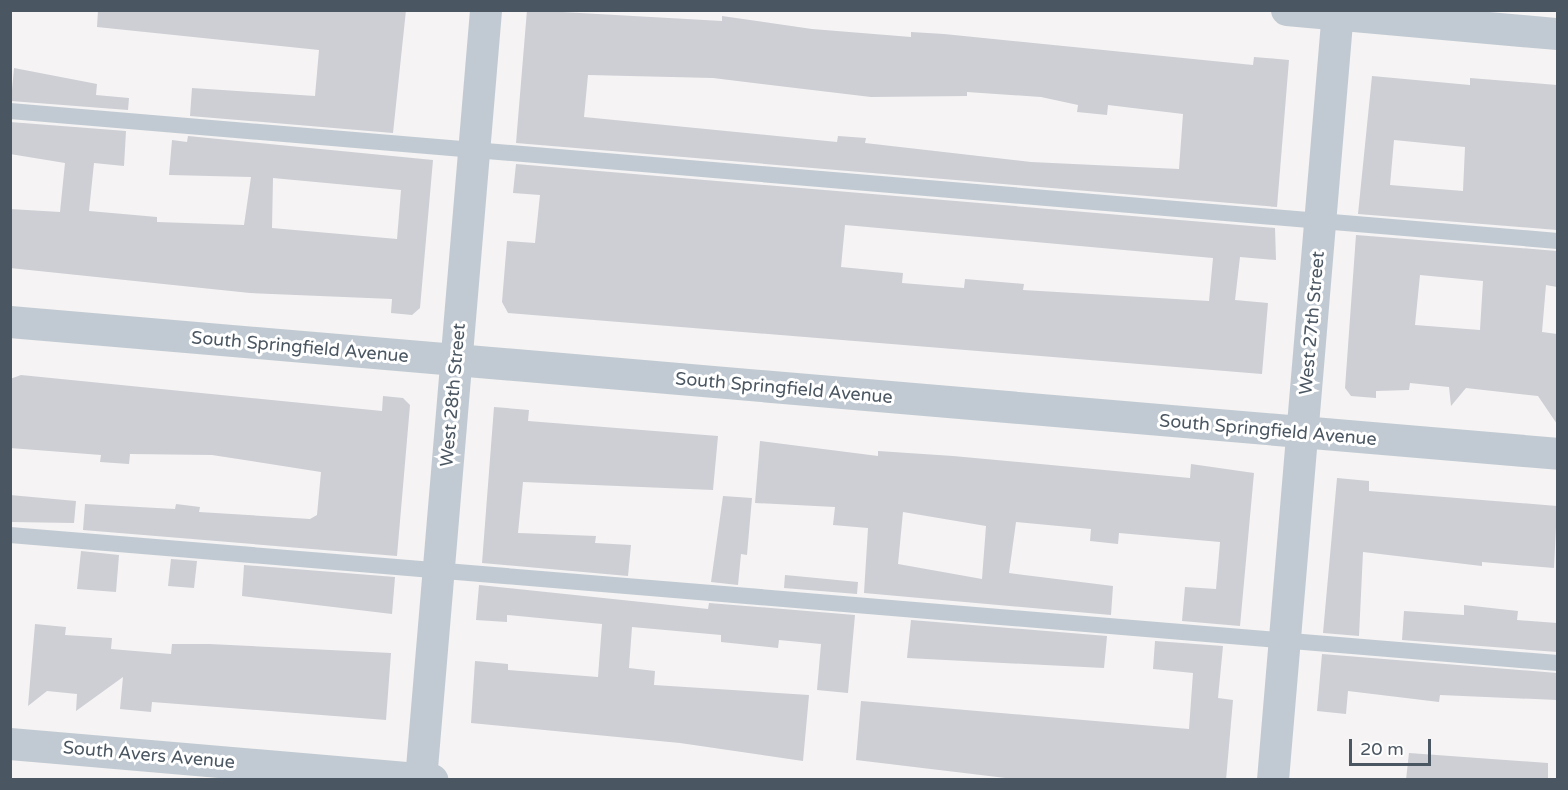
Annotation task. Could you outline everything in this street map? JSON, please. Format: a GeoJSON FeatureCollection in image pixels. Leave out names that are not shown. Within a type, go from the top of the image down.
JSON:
{"type":"FeatureCollection","features":[{"type":"Feature","properties":{"kind":"street","name":"West 28th Street"},"geometry":{"type":"LineString","coordinates":[[425,779],[438,570],[486,10]]}},
{"type":"Feature","properties":{"kind":"street"},"geometry":{"type":"LineString","coordinates":[[1287,10],[1557,34]]}},
{"type":"Feature","properties":{"kind":"street","name":"West 27th Street"},"geometry":{"type":"LineString","coordinates":[[1273,780],[1338,13]]}},
{"type":"Feature","properties":{"kind":"street","name":"South Springfield Avenue"},"geometry":{"type":"LineString","coordinates":[[10,322],[1557,454]]}},
{"type":"Feature","properties":{"kind":"street","name":"South Avers Avenue"},"geometry":{"type":"LineString","coordinates":[[10,744],[425,779]]}},
{"type":"Feature","properties":{"kind":"lane"},"geometry":{"type":"LineString","coordinates":[[10,111],[1557,241]]}},
{"type":"Feature","properties":{"kind":"lane"},"geometry":{"type":"LineString","coordinates":[[10,535],[1557,663]]}},
{"type":"Feature","properties":{"kind":"building"},"geometry":{"type":"Polygon","coordinates":[[[98,10],[406,10],[393,133],[190,116],[192,88],[315,96],[319,50],[97,27],[98,10]]]}},
{"type":"Feature","properties":{"kind":"building"},"geometry":{"type":"Polygon","coordinates":[[[527,10],[722,21],[722,16],[812,29],[911,37],[911,32],[944,34],[1253,65],[1254,57],[1289,60],[1277,207],[516,143],[527,10]],[[588,75],[584,117],[837,142],[838,136],[866,138],[865,143],[1031,162],[1179,169],[1183,114],[1108,105],[1107,115],[1077,112],[1078,105],[1041,97],[967,92],[967,96],[871,97],[713,78],[588,75]]]}},
{"type":"Feature","properties":{"kind":"building"},"geometry":{"type":"Polygon","coordinates":[[[14,68],[97,84],[96,95],[129,98],[128,110],[11,101],[14,68]]]}},
{"type":"Feature","properties":{"kind":"building"},"geometry":{"type":"Polygon","coordinates":[[[1372,76],[1470,85],[1470,78],[1557,85],[1557,230],[1358,214],[1372,76]],[[1394,140],[1390,185],[1463,191],[1465,147],[1394,140]]]}},
{"type":"Feature","properties":{"kind":"building"},"geometry":{"type":"Polygon","coordinates":[[[10,122],[126,131],[124,166],[94,163],[89,211],[157,217],[157,222],[244,225],[251,177],[169,175],[172,140],[187,142],[188,136],[433,160],[420,308],[412,315],[391,313],[392,299],[250,293],[10,268],[10,209],[60,212],[65,163],[10,154],[10,122]],[[273,178],[272,228],[397,239],[401,190],[273,178]]]}},
{"type":"Feature","properties":{"kind":"building"},"geometry":{"type":"Polygon","coordinates":[[[516,164],[1275,228],[1276,260],[1240,257],[1235,300],[1268,303],[1262,374],[508,313],[502,302],[507,241],[535,243],[540,195],[513,193],[516,164]],[[845,225],[841,267],[903,273],[902,283],[964,288],[965,279],[1024,284],[1023,290],[1209,301],[1213,258],[845,225]]]}},
{"type":"Feature","properties":{"kind":"building"},"geometry":{"type":"Polygon","coordinates":[[[1356,235],[1557,251],[1557,287],[1546,285],[1542,332],[1557,334],[1557,424],[1538,396],[1466,388],[1451,406],[1449,387],[1410,383],[1409,390],[1376,391],[1376,398],[1351,396],[1345,388],[1356,235]],[[1420,275],[1415,325],[1480,330],[1483,281],[1420,275]]]}},
{"type":"Feature","properties":{"kind":"building"},"geometry":{"type":"Polygon","coordinates":[[[21,375],[382,411],[383,396],[403,398],[410,405],[397,556],[83,530],[85,504],[175,509],[176,504],[200,507],[199,512],[310,519],[317,515],[321,472],[212,455],[130,454],[129,464],[100,462],[101,455],[10,448],[10,379],[21,375]]]}},
{"type":"Feature","properties":{"kind":"building"},"geometry":{"type":"Polygon","coordinates":[[[494,407],[529,410],[528,421],[718,436],[713,490],[523,482],[518,533],[596,536],[595,543],[631,545],[628,576],[482,563],[494,407]]]}},
{"type":"Feature","properties":{"kind":"building"},"geometry":{"type":"Polygon","coordinates":[[[760,441],[878,456],[878,451],[953,456],[1190,478],[1191,464],[1254,473],[1240,626],[1182,621],[1185,587],[1216,589],[1220,542],[1119,533],[1118,544],[1090,541],[1091,529],[1016,522],[1009,573],[1113,586],[1111,615],[864,593],[868,528],[833,525],[835,507],[755,503],[760,441]],[[903,512],[898,564],[982,579],[986,526],[903,512]]]}},
{"type":"Feature","properties":{"kind":"building"},"geometry":{"type":"Polygon","coordinates":[[[1337,478],[1369,481],[1369,491],[1557,506],[1554,568],[1482,562],[1482,566],[1363,552],[1359,636],[1323,633],[1337,478]]]}},
{"type":"Feature","properties":{"kind":"building"},"geometry":{"type":"Polygon","coordinates":[[[10,495],[76,501],[74,523],[10,522],[10,495]]]}},
{"type":"Feature","properties":{"kind":"building"},"geometry":{"type":"Polygon","coordinates":[[[723,496],[752,498],[747,555],[741,554],[738,585],[711,582],[723,496]]]}},
{"type":"Feature","properties":{"kind":"building"},"geometry":{"type":"Polygon","coordinates":[[[81,551],[119,555],[116,592],[77,589],[81,551]]]}},
{"type":"Feature","properties":{"kind":"building"},"geometry":{"type":"Polygon","coordinates":[[[171,559],[197,561],[194,588],[168,586],[171,559]]]}},
{"type":"Feature","properties":{"kind":"building"},"geometry":{"type":"Polygon","coordinates":[[[244,565],[395,577],[392,614],[242,596],[244,565]]]}},
{"type":"Feature","properties":{"kind":"building"},"geometry":{"type":"Polygon","coordinates":[[[785,575],[858,582],[857,594],[784,588],[785,575]]]}},
{"type":"Feature","properties":{"kind":"building"},"geometry":{"type":"Polygon","coordinates":[[[479,585],[708,609],[709,603],[855,615],[848,693],[817,690],[821,644],[779,640],[778,648],[721,642],[721,635],[632,627],[629,668],[655,671],[654,685],[809,695],[803,761],[680,743],[471,723],[475,661],[508,664],[508,670],[598,677],[602,624],[507,615],[507,622],[476,620],[479,585]]]}},
{"type":"Feature","properties":{"kind":"building"},"geometry":{"type":"Polygon","coordinates":[[[1464,605],[1518,611],[1517,620],[1557,623],[1557,652],[1402,640],[1404,611],[1464,615],[1464,605]]]}},
{"type":"Feature","properties":{"kind":"building"},"geometry":{"type":"Polygon","coordinates":[[[911,620],[1107,636],[1104,668],[907,658],[911,620]]]}},
{"type":"Feature","properties":{"kind":"building"},"geometry":{"type":"Polygon","coordinates":[[[35,624],[66,627],[65,635],[112,638],[111,649],[171,654],[172,644],[391,653],[386,720],[152,702],[151,712],[120,709],[123,677],[76,711],[77,694],[47,691],[28,706],[35,624]]]}},
{"type":"Feature","properties":{"kind":"building"},"geometry":{"type":"Polygon","coordinates":[[[1155,641],[1223,646],[1218,698],[1233,700],[1226,780],[1014,779],[856,760],[861,701],[1189,729],[1193,673],[1153,669],[1155,641]]]}},
{"type":"Feature","properties":{"kind":"building"},"geometry":{"type":"Polygon","coordinates":[[[1322,654],[1557,673],[1557,700],[1440,695],[1439,702],[1348,691],[1346,714],[1317,711],[1322,654]]]}},
{"type":"Feature","properties":{"kind":"building"},"geometry":{"type":"Polygon","coordinates":[[[1409,753],[1548,763],[1548,780],[1406,780],[1409,753]]]}}]}
